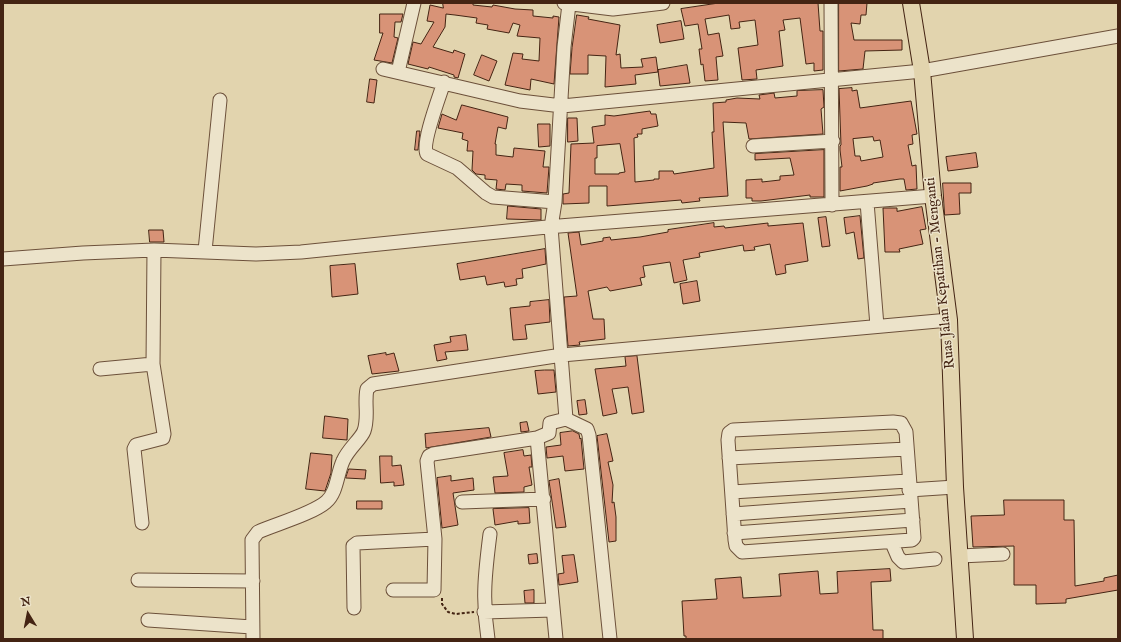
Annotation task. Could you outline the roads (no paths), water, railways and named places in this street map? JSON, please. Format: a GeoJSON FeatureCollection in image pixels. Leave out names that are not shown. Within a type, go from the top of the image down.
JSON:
{"type":"FeatureCollection","features":[{"type":"Feature","properties":{"kind":"main road","name":"Ruas Jalan Kepatihan - Menganti"},"geometry":{"type":"LineString","coordinates":[[911,3],[922,71],[933,196],[949,320],[955,487],[965,639]]}},
{"type":"Feature","properties":{"kind":"street"},"geometry":{"type":"LineString","coordinates":[[398,72],[414,3]]}},
{"type":"Feature","properties":{"kind":"street"},"geometry":{"type":"LineString","coordinates":[[566,419],[551,227],[555,202],[562,106],[566,3],[613,9],[663,3]]}},
{"type":"Feature","properties":{"kind":"street"},"geometry":{"type":"LineString","coordinates":[[831,3],[833,141],[832,205]]}},
{"type":"Feature","properties":{"kind":"street"},"geometry":{"type":"LineString","coordinates":[[383,68],[520,101],[562,106],[922,71],[1114,36]]}},
{"type":"Feature","properties":{"kind":"street"},"geometry":{"type":"LineString","coordinates":[[444,82],[430,123],[425,149],[427,154],[457,168],[486,193],[493,197],[555,202]]}},
{"type":"Feature","properties":{"kind":"street"},"geometry":{"type":"LineString","coordinates":[[205,251],[220,100]]}},
{"type":"Feature","properties":{"kind":"street"},"geometry":{"type":"LineString","coordinates":[[754,146],[833,141]]}},
{"type":"Feature","properties":{"kind":"street"},"geometry":{"type":"LineString","coordinates":[[3,259],[82,253],[154,250],[256,254],[301,252],[551,227],[933,196]]}},
{"type":"Feature","properties":{"kind":"street"},"geometry":{"type":"LineString","coordinates":[[867,202],[877,326]]}},
{"type":"Feature","properties":{"kind":"street"},"geometry":{"type":"LineString","coordinates":[[142,523],[134,449],[136,445],[163,438],[164,434],[153,364],[154,250]]}},
{"type":"Feature","properties":{"kind":"street"},"geometry":{"type":"LineString","coordinates":[[148,620],[252,633],[252,540],[258,532],[319,507],[332,497],[342,461],[349,449],[364,432],[367,419],[365,397],[367,388],[373,384],[562,355],[949,320]]}},
{"type":"Feature","properties":{"kind":"street"},"geometry":{"type":"LineString","coordinates":[[100,369],[153,364]]}},
{"type":"Feature","properties":{"kind":"street"},"geometry":{"type":"LineString","coordinates":[[393,590],[434,590],[435,539],[427,461],[428,456],[537,438],[549,433],[550,423],[566,419],[587,429],[589,435],[610,639]]}},
{"type":"Feature","properties":{"kind":"street"},"geometry":{"type":"LineString","coordinates":[[893,422],[901,423],[904,427],[907,449],[914,539],[892,543],[742,552],[736,546],[729,458],[729,433],[736,429],[893,422]]}},
{"type":"Feature","properties":{"kind":"street"},"geometry":{"type":"LineString","coordinates":[[537,438],[544,499],[556,639]]}},
{"type":"Feature","properties":{"kind":"street"},"geometry":{"type":"LineString","coordinates":[[729,458],[907,449]]}},
{"type":"Feature","properties":{"kind":"street"},"geometry":{"type":"LineString","coordinates":[[732,492],[910,490],[955,487]]}},
{"type":"Feature","properties":{"kind":"street"},"geometry":{"type":"LineString","coordinates":[[733,514],[910,490]]}},
{"type":"Feature","properties":{"kind":"street"},"geometry":{"type":"LineString","coordinates":[[462,502],[544,499]]}},
{"type":"Feature","properties":{"kind":"street"},"geometry":{"type":"LineString","coordinates":[[734,533],[913,520]]}},
{"type":"Feature","properties":{"kind":"street"},"geometry":{"type":"LineString","coordinates":[[488,639],[484,612],[484,579],[490,534]]}},
{"type":"Feature","properties":{"kind":"street"},"geometry":{"type":"LineString","coordinates":[[354,608],[353,546],[357,543],[435,539]]}},
{"type":"Feature","properties":{"kind":"street"},"geometry":{"type":"LineString","coordinates":[[892,543],[898,557],[904,562],[935,559]]}},
{"type":"Feature","properties":{"kind":"street"},"geometry":{"type":"LineString","coordinates":[[960,556],[1003,554]]}},
{"type":"Feature","properties":{"kind":"street"},"geometry":{"type":"LineString","coordinates":[[138,580],[253,581]]}},
{"type":"Feature","properties":{"kind":"street"},"geometry":{"type":"LineString","coordinates":[[484,612],[553,610]]}}]}
